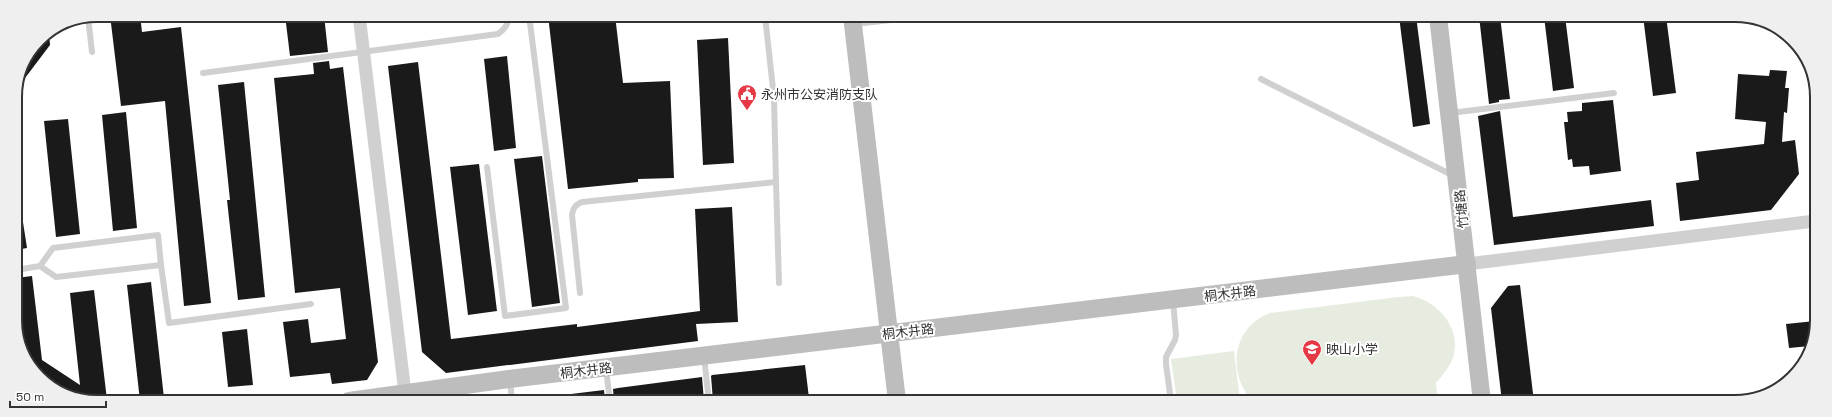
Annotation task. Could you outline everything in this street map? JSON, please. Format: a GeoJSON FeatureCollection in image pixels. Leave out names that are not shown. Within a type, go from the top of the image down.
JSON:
{"type":"FeatureCollection","features":[{"type":"Feature","properties":{"kind":"street"},"geometry":{"type":"LineString","coordinates":[[360,22],[405,395]]}},
{"type":"Feature","properties":{"kind":"street"},"geometry":{"type":"LineString","coordinates":[[853,22],[896,395]]}},
{"type":"Feature","properties":{"kind":"street","name":"竹塘路"},"geometry":{"type":"LineString","coordinates":[[1439,22],[1481,395]]}},
{"type":"Feature","properties":{"kind":"street"},"geometry":{"type":"LineString","coordinates":[[1467,264],[1810,222]]}},
{"type":"Feature","properties":{"kind":"street","name":"桐木井路"},"geometry":{"type":"LineString","coordinates":[[417,395],[509,379],[1467,264]]}},
{"type":"Feature","properties":{"kind":"lane"},"geometry":{"type":"LineString","coordinates":[[89,22],[92,52]]}},
{"type":"Feature","properties":{"kind":"lane"},"geometry":{"type":"LineString","coordinates":[[203,73],[498,34],[505,29],[508,22]]}},
{"type":"Feature","properties":{"kind":"lane"},"geometry":{"type":"LineString","coordinates":[[487,167],[505,316],[566,308],[530,22]]}},
{"type":"Feature","properties":{"kind":"lane"},"geometry":{"type":"LineString","coordinates":[[766,22],[774,98],[779,283]]}},
{"type":"Feature","properties":{"kind":"lane"},"geometry":{"type":"LineString","coordinates":[[1261,79],[1457,178]]}},
{"type":"Feature","properties":{"kind":"lane"},"geometry":{"type":"LineString","coordinates":[[774,98],[861,91]]}},
{"type":"Feature","properties":{"kind":"lane"},"geometry":{"type":"LineString","coordinates":[[1450,113],[1614,93]]}},
{"type":"Feature","properties":{"kind":"lane"},"geometry":{"type":"LineString","coordinates":[[580,293],[572,215],[576,204],[582,202],[776,182]]}},
{"type":"Feature","properties":{"kind":"lane"},"geometry":{"type":"LineString","coordinates":[[40,266],[53,248],[158,235],[169,323],[311,304]]}},
{"type":"Feature","properties":{"kind":"lane"},"geometry":{"type":"LineString","coordinates":[[22,269],[40,266],[56,277],[161,265]]}},
{"type":"Feature","properties":{"kind":"lane"},"geometry":{"type":"LineString","coordinates":[[1169,395],[1166,357],[1176,335],[1173,299]]}},
{"type":"Feature","properties":{"kind":"lane"},"geometry":{"type":"LineString","coordinates":[[704,356],[708,395]]}},
{"type":"Feature","properties":{"kind":"lane"},"geometry":{"type":"LineString","coordinates":[[606,367],[609,395]]}},
{"type":"Feature","properties":{"kind":"lane"},"geometry":{"type":"LineString","coordinates":[[509,379],[511,395]]}},
{"type":"Feature","properties":{"kind":"shaded area","name":"映山小学"},"geometry":{"type":"Polygon","coordinates":[[[1413,296],[1430,304],[1445,317],[1454,334],[1454,354],[1447,369],[1436,383],[1437,394],[1248,395],[1244,390],[1239,377],[1237,352],[1241,340],[1248,329],[1257,320],[1270,313],[1413,296]]]}},
{"type":"Feature","properties":{"kind":"shaded area"},"geometry":{"type":"Polygon","coordinates":[[[1234,351],[1239,395],[1176,395],[1171,359],[1234,351]]]}},
{"type":"Feature","properties":{"kind":"building"},"geometry":{"type":"Polygon","coordinates":[[[111,22],[141,22],[142,32],[181,27],[211,303],[184,306],[165,101],[121,106],[111,22]]]}},
{"type":"Feature","properties":{"kind":"building"},"geometry":{"type":"Polygon","coordinates":[[[286,22],[325,22],[328,52],[290,56],[286,22]]]}},
{"type":"Feature","properties":{"kind":"building"},"geometry":{"type":"Polygon","coordinates":[[[549,22],[616,22],[623,83],[670,81],[674,178],[638,179],[638,182],[568,189],[549,22]]]}},
{"type":"Feature","properties":{"kind":"building"},"geometry":{"type":"Polygon","coordinates":[[[1400,22],[1417,22],[1430,124],[1413,127],[1400,22]]]}},
{"type":"Feature","properties":{"kind":"building"},"geometry":{"type":"Polygon","coordinates":[[[1480,22],[1501,22],[1510,99],[1499,100],[1499,102],[1489,104],[1480,22]]]}},
{"type":"Feature","properties":{"kind":"building"},"geometry":{"type":"Polygon","coordinates":[[[1545,22],[1566,22],[1574,88],[1553,91],[1545,22]]]}},
{"type":"Feature","properties":{"kind":"building"},"geometry":{"type":"Polygon","coordinates":[[[1644,22],[1667,22],[1676,93],[1653,96],[1644,22]]]}},
{"type":"Feature","properties":{"kind":"building"},"geometry":{"type":"Polygon","coordinates":[[[728,38],[734,163],[703,165],[697,40],[728,38]]]}},
{"type":"Feature","properties":{"kind":"building"},"geometry":{"type":"Polygon","coordinates":[[[50,39],[50,45],[25,78],[30,64],[41,47],[50,39]]]}},
{"type":"Feature","properties":{"kind":"building"},"geometry":{"type":"Polygon","coordinates":[[[507,56],[516,148],[494,151],[484,59],[507,56]]]}},
{"type":"Feature","properties":{"kind":"building"},"geometry":{"type":"Polygon","coordinates":[[[329,61],[330,69],[343,67],[378,362],[367,380],[332,384],[330,373],[290,377],[283,322],[308,319],[311,343],[346,339],[340,288],[295,293],[274,78],[314,74],[313,63],[329,61]]]}},
{"type":"Feature","properties":{"kind":"building"},"geometry":{"type":"Polygon","coordinates":[[[418,62],[451,339],[577,324],[577,327],[700,311],[695,209],[732,207],[738,322],[696,324],[698,341],[446,373],[422,352],[388,66],[418,62]]]}},
{"type":"Feature","properties":{"kind":"building"},"geometry":{"type":"Polygon","coordinates":[[[1770,70],[1787,71],[1785,88],[1789,88],[1787,113],[1784,112],[1782,142],[1795,140],[1799,174],[1771,210],[1680,221],[1676,183],[1699,180],[1696,152],[1764,144],[1766,122],[1735,119],[1738,74],[1769,76],[1770,70]]]}},
{"type":"Feature","properties":{"kind":"building"},"geometry":{"type":"Polygon","coordinates":[[[244,82],[265,297],[238,300],[227,200],[230,200],[218,85],[244,82]]]}},
{"type":"Feature","properties":{"kind":"building"},"geometry":{"type":"Polygon","coordinates":[[[1613,100],[1621,171],[1590,175],[1589,166],[1573,167],[1572,159],[1568,160],[1564,122],[1568,122],[1567,112],[1582,111],[1582,103],[1613,100]]]}},
{"type":"Feature","properties":{"kind":"building"},"geometry":{"type":"Polygon","coordinates":[[[1500,111],[1513,217],[1651,200],[1654,226],[1494,245],[1478,116],[1500,111]]]}},
{"type":"Feature","properties":{"kind":"building"},"geometry":{"type":"Polygon","coordinates":[[[126,112],[137,228],[113,231],[102,115],[126,112]]]}},
{"type":"Feature","properties":{"kind":"building"},"geometry":{"type":"Polygon","coordinates":[[[68,119],[80,234],[56,237],[44,121],[68,119]]]}},
{"type":"Feature","properties":{"kind":"building"},"geometry":{"type":"Polygon","coordinates":[[[542,156],[560,303],[532,307],[514,159],[542,156]]]}},
{"type":"Feature","properties":{"kind":"building"},"geometry":{"type":"Polygon","coordinates":[[[479,164],[497,311],[468,315],[450,167],[479,164]]]}},
{"type":"Feature","properties":{"kind":"building"},"geometry":{"type":"Polygon","coordinates":[[[22,216],[27,248],[22,249],[22,216]]]}},
{"type":"Feature","properties":{"kind":"building"},"geometry":{"type":"Polygon","coordinates":[[[32,276],[42,360],[80,385],[70,293],[94,290],[106,395],[82,394],[73,391],[51,380],[37,366],[32,358],[23,335],[22,277],[32,276]]]}},
{"type":"Feature","properties":{"kind":"building"},"geometry":{"type":"Polygon","coordinates":[[[151,282],[164,395],[139,395],[127,285],[151,282]]]}},
{"type":"Feature","properties":{"kind":"building"},"geometry":{"type":"Polygon","coordinates":[[[1520,285],[1533,395],[1501,395],[1491,308],[1508,286],[1520,285]]]}},
{"type":"Feature","properties":{"kind":"building"},"geometry":{"type":"Polygon","coordinates":[[[1810,322],[1809,335],[1805,346],[1789,348],[1786,324],[1810,322]]]}},
{"type":"Feature","properties":{"kind":"building"},"geometry":{"type":"Polygon","coordinates":[[[247,329],[253,385],[228,387],[222,332],[247,329]]]}},
{"type":"Feature","properties":{"kind":"building"},"geometry":{"type":"Polygon","coordinates":[[[805,365],[809,395],[713,395],[712,375],[805,365]]]}},
{"type":"Feature","properties":{"kind":"building"},"geometry":{"type":"Polygon","coordinates":[[[702,377],[704,395],[614,395],[613,389],[702,377]]]}},
{"type":"Feature","properties":{"kind":"building"},"geometry":{"type":"Polygon","coordinates":[[[604,390],[604,395],[571,395],[604,390]]]}},
{"type":"Feature","properties":{"kind":"place","name":"永州市公安消防支队"},"geometry":{"type":"Point","coordinates":[747,111]}},
{"type":"Feature","properties":{"kind":"place","name":"映山小学"},"geometry":{"type":"Point","coordinates":[1312,366]}}]}
